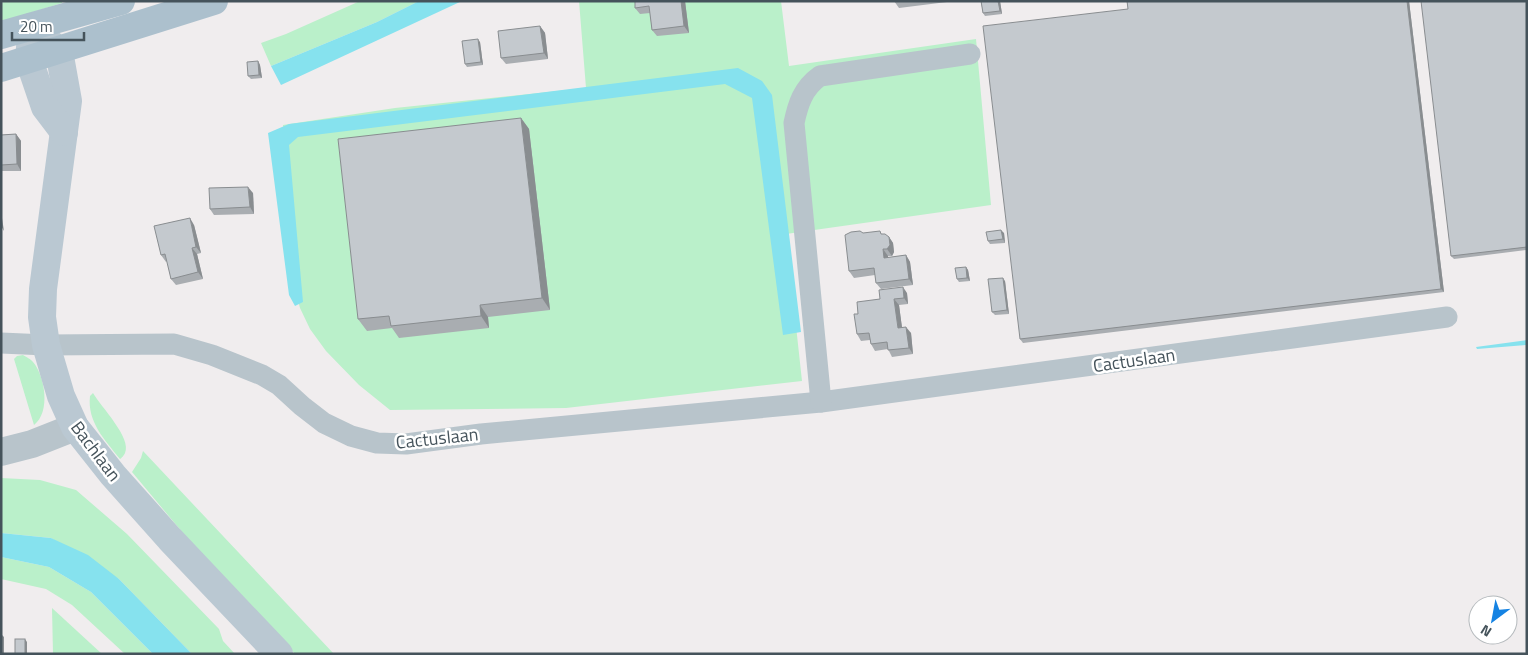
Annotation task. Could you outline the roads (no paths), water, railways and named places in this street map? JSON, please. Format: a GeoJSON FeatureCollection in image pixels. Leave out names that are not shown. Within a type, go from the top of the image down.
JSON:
{"type":"FeatureCollection","features":[{"type":"Feature","properties":{"kind":"main road"},"geometry":{"type":"LineString","coordinates":[[1,35],[121,1]]}},
{"type":"Feature","properties":{"kind":"main road"},"geometry":{"type":"LineString","coordinates":[[1,68],[214,1]]}},
{"type":"Feature","properties":{"kind":"main road"},"geometry":{"type":"LineString","coordinates":[[31,27],[58,51]]}},
{"type":"Feature","properties":{"kind":"main road"},"geometry":{"type":"LineString","coordinates":[[31,27],[28,60],[45,107],[64,132]]}},
{"type":"Feature","properties":{"kind":"main road","name":"Bachlaan"},"geometry":{"type":"LineString","coordinates":[[58,51],[68,100],[43,289],[42,317],[46,345],[61,396],[75,427],[112,475],[279,654]]}},
{"type":"Feature","properties":{"kind":"street"},"geometry":{"type":"LineString","coordinates":[[821,402],[794,123],[797,107],[811,82],[820,76],[970,54]]}},
{"type":"Feature","properties":{"kind":"street","name":"Cactuslaan"},"geometry":{"type":"LineString","coordinates":[[1,343],[46,345],[174,344],[212,355],[262,374],[279,385],[324,423],[351,436],[377,443],[406,444],[491,433],[821,402],[1447,318]]}},
{"type":"Feature","properties":{"kind":"street"},"geometry":{"type":"LineString","coordinates":[[1,452],[32,444],[75,427]]}},
{"type":"Feature","properties":{"kind":"water"},"geometry":{"type":"Polygon","coordinates":[[[419,1],[462,1],[281,85],[271,66],[377,22],[419,1]]]}},
{"type":"Feature","properties":{"kind":"water"},"geometry":{"type":"Polygon","coordinates":[[[738,68],[762,81],[772,95],[801,332],[783,335],[752,98],[725,84],[298,137],[289,145],[303,302],[295,306],[289,295],[268,133],[289,124],[738,68]]]}},
{"type":"Feature","properties":{"kind":"water"},"geometry":{"type":"Polygon","coordinates":[[[1527,340],[1527,345],[1477,349],[1476,347],[1527,340]]]}},
{"type":"Feature","properties":{"kind":"water"},"geometry":{"type":"Polygon","coordinates":[[[1,533],[51,538],[88,555],[119,579],[192,654],[153,654],[91,592],[49,567],[1,557],[1,533]]]}}]}
